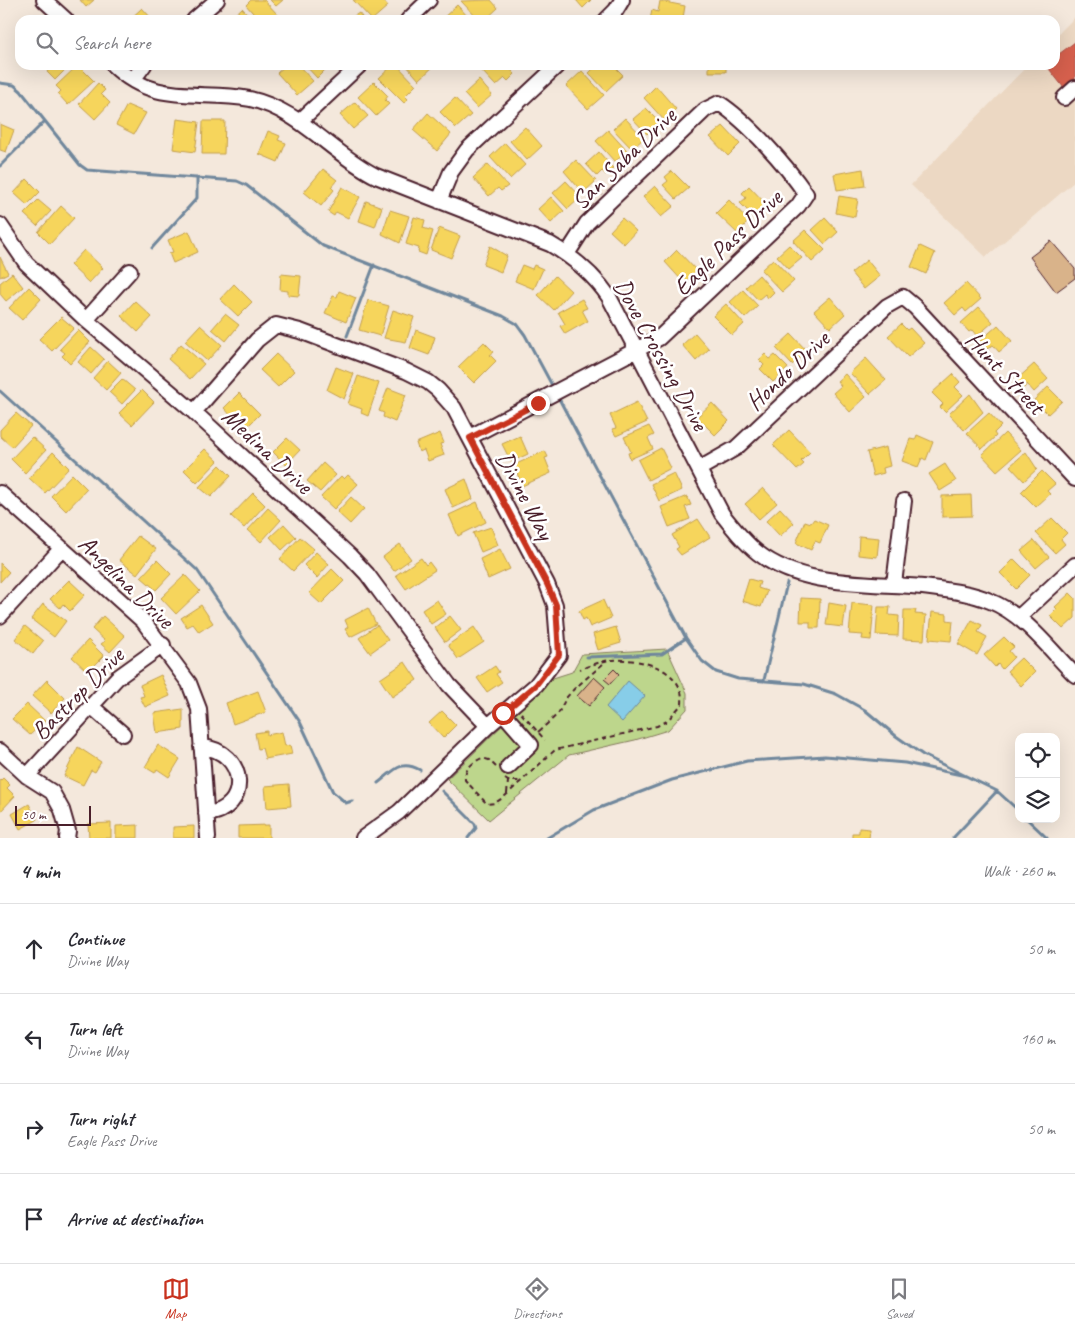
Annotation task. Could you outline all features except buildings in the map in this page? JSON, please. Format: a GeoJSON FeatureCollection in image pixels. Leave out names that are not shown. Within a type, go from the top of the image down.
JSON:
{"type":"FeatureCollection","features":[{"type":"Feature","properties":{"kind":"street"},"geometry":{"type":"LineString","coordinates":[[44,0],[60,15]]}},
{"type":"Feature","properties":{"kind":"street"},"geometry":{"type":"LineString","coordinates":[[200,15],[217,0]]}},
{"type":"Feature","properties":{"kind":"street"},"geometry":{"type":"LineString","coordinates":[[413,15],[429,0]]}},
{"type":"Feature","properties":{"kind":"street"},"geometry":{"type":"LineString","coordinates":[[611,15],[622,0]]}},
{"type":"Feature","properties":{"kind":"street","name":"Dove Crossing Drive"},"geometry":{"type":"LineString","coordinates":[[120,70],[145,87],[180,96],[249,99],[286,112],[366,171],[550,244],[567,254],[601,285],[638,351],[722,514],[743,539],[776,564],[822,579],[948,590],[985,599],[1019,617],[1075,675]]}},
{"type":"Feature","properties":{"kind":"street"},"geometry":{"type":"LineString","coordinates":[[133,80],[140,70]]}},
{"type":"Feature","properties":{"kind":"street"},"geometry":{"type":"LineString","coordinates":[[300,121],[355,70]]}},
{"type":"Feature","properties":{"kind":"street"},"geometry":{"type":"LineString","coordinates":[[439,201],[452,172],[467,150],[553,70]]}},
{"type":"Feature","properties":{"kind":"street"},"geometry":{"type":"LineString","coordinates":[[1064,98],[1075,88]]}},
{"type":"Feature","properties":{"kind":"street","name":"Eagle Pass Drive"},"geometry":{"type":"LineString","coordinates":[[470,438],[638,351],[669,330],[798,206],[806,194],[797,181],[734,113],[719,103]]}},
{"type":"Feature","properties":{"kind":"street","name":"San Saba Drive"},"geometry":{"type":"LineString","coordinates":[[567,254],[587,222],[704,110],[719,103]]}},
{"type":"Feature","properties":{"kind":"street","name":"Medina Drive"},"geometry":{"type":"LineString","coordinates":[[0,225],[26,263],[86,320],[194,412],[367,574],[449,685],[488,726]]}},
{"type":"Feature","properties":{"kind":"street"},"geometry":{"type":"LineString","coordinates":[[86,320],[130,271]]}},
{"type":"Feature","properties":{"kind":"street","name":"Hondo Drive"},"geometry":{"type":"LineString","coordinates":[[698,469],[736,448],[887,306],[902,297]]}},
{"type":"Feature","properties":{"kind":"street","name":"Hunt Street"},"geometry":{"type":"LineString","coordinates":[[902,297],[915,307],[1075,479]]}},
{"type":"Feature","properties":{"kind":"street","name":"Divine Way"},"geometry":{"type":"LineString","coordinates":[[194,412],[257,340],[276,325],[309,334],[406,371],[428,382],[454,408],[547,584],[556,605],[559,655],[536,685],[488,726],[399,812],[363,838]]}},
{"type":"Feature","properties":{"kind":"street","name":"Angelina Drive"},"geometry":{"type":"LineString","coordinates":[[0,492],[143,621],[163,645],[189,683],[197,700],[208,838]]}},
{"type":"Feature","properties":{"kind":"street"},"geometry":{"type":"LineString","coordinates":[[894,584],[904,501]]}},
{"type":"Feature","properties":{"kind":"street"},"geometry":{"type":"LineString","coordinates":[[0,616],[61,549]]}},
{"type":"Feature","properties":{"kind":"street"},"geometry":{"type":"LineString","coordinates":[[1019,617],[1075,565]]}},
{"type":"Feature","properties":{"kind":"street","name":"Bastrop Drive"},"geometry":{"type":"LineString","coordinates":[[27,776],[117,678],[163,645]]}},
{"type":"Feature","properties":{"kind":"street"},"geometry":{"type":"LineString","coordinates":[[91,706],[123,734]]}},
{"type":"Feature","properties":{"kind":"street"},"geometry":{"type":"LineString","coordinates":[[503,713],[531,745],[508,774]]}},
{"type":"Feature","properties":{"kind":"street"},"geometry":{"type":"LineString","coordinates":[[201,747],[216,749],[224,753],[233,764],[238,776],[237,791],[231,803],[220,811],[206,814]]}},
{"type":"Feature","properties":{"kind":"street"},"geometry":{"type":"LineString","coordinates":[[0,751],[27,776],[52,792],[62,810],[68,831],[67,838]]}},
{"type":"Feature","properties":{"kind":"path"},"geometry":{"type":"LineString","coordinates":[[521,781],[486,758],[474,763],[464,777],[487,804],[495,803],[507,794],[556,750],[657,726],[667,721],[682,704],[682,694],[677,682],[657,666],[626,660],[606,662],[580,669]]}},
{"type":"Feature","properties":{"kind":"path"},"geometry":{"type":"LineString","coordinates":[[538,732],[558,714],[566,698],[574,689],[606,662]]}},
{"type":"Feature","properties":{"kind":"path"},"geometry":{"type":"LineString","coordinates":[[521,714],[546,740]]}},
{"type":"Feature","properties":{"kind":"path"},"geometry":{"type":"LineString","coordinates":[[507,794],[508,774]]}},
{"type":"Feature","properties":{"kind":"shaded area"},"geometry":{"type":"Polygon","coordinates":[[[1075,17],[1075,181],[986,257],[911,185],[1023,70],[1060,70],[1060,32],[1075,17]]]}},
{"type":"Feature","properties":{"kind":"green space"},"geometry":{"type":"Polygon","coordinates":[[[667,649],[687,693],[687,709],[668,730],[635,740],[569,755],[489,820],[447,779],[550,679],[572,672],[582,654],[667,649]]]}},
{"type":"Feature","properties":{"kind":"water"},"geometry":{"type":"Polygon","coordinates":[[[628,681],[645,696],[622,722],[606,707],[628,681]]]}},
{"type":"Feature","properties":{"kind":"waterway"},"geometry":{"type":"LineString","coordinates":[[0,83],[14,85],[21,91],[80,165],[87,170],[237,181],[246,185],[323,246],[503,316],[517,324],[525,335],[554,389]]}},
{"type":"Feature","properties":{"kind":"waterway"},"geometry":{"type":"LineString","coordinates":[[0,166],[45,121]]}},
{"type":"Feature","properties":{"kind":"waterway"},"geometry":{"type":"LineString","coordinates":[[152,248],[197,198],[197,178]]}},
{"type":"Feature","properties":{"kind":"waterway"},"geometry":{"type":"LineString","coordinates":[[347,336],[374,265]]}},
{"type":"Feature","properties":{"kind":"waterway"},"geometry":{"type":"LineString","coordinates":[[0,391],[197,570],[300,722],[333,792],[346,803],[352,801]]}},
{"type":"Feature","properties":{"kind":"waterway"},"geometry":{"type":"LineString","coordinates":[[557,395],[686,638],[702,661],[716,672],[738,679],[804,684],[836,694],[865,710],[896,736],[923,755],[966,776]]}},
{"type":"Feature","properties":{"kind":"waterway"},"geometry":{"type":"LineString","coordinates":[[764,680],[787,583]]}},
{"type":"Feature","properties":{"kind":"waterway"},"geometry":{"type":"LineString","coordinates":[[587,657],[662,654],[686,638]]}},
{"type":"Feature","properties":{"kind":"waterway"},"geometry":{"type":"LineString","coordinates":[[547,838],[594,810],[672,780],[747,761],[825,756],[905,763],[966,776],[997,791],[1015,807]]}},
{"type":"Feature","properties":{"kind":"waterway"},"geometry":{"type":"LineString","coordinates":[[378,783],[402,766],[420,770]]}},
{"type":"Feature","properties":{"kind":"waterway"},"geometry":{"type":"LineString","coordinates":[[442,791],[475,824],[476,828],[468,838]]}},
{"type":"Feature","properties":{"kind":"waterway"},"geometry":{"type":"LineString","coordinates":[[953,838],[997,791]]}},
{"type":"Feature","properties":{"kind":"waterway"},"geometry":{"type":"LineString","coordinates":[[1031,823],[1047,838]]}},
{"type":"Feature","properties":{"kind":"route"},"geometry":{"type":"LineString","coordinates":[[503,713],[536,685],[559,655],[556,640],[556,605],[547,584],[470,438],[538,403]]}}]}
